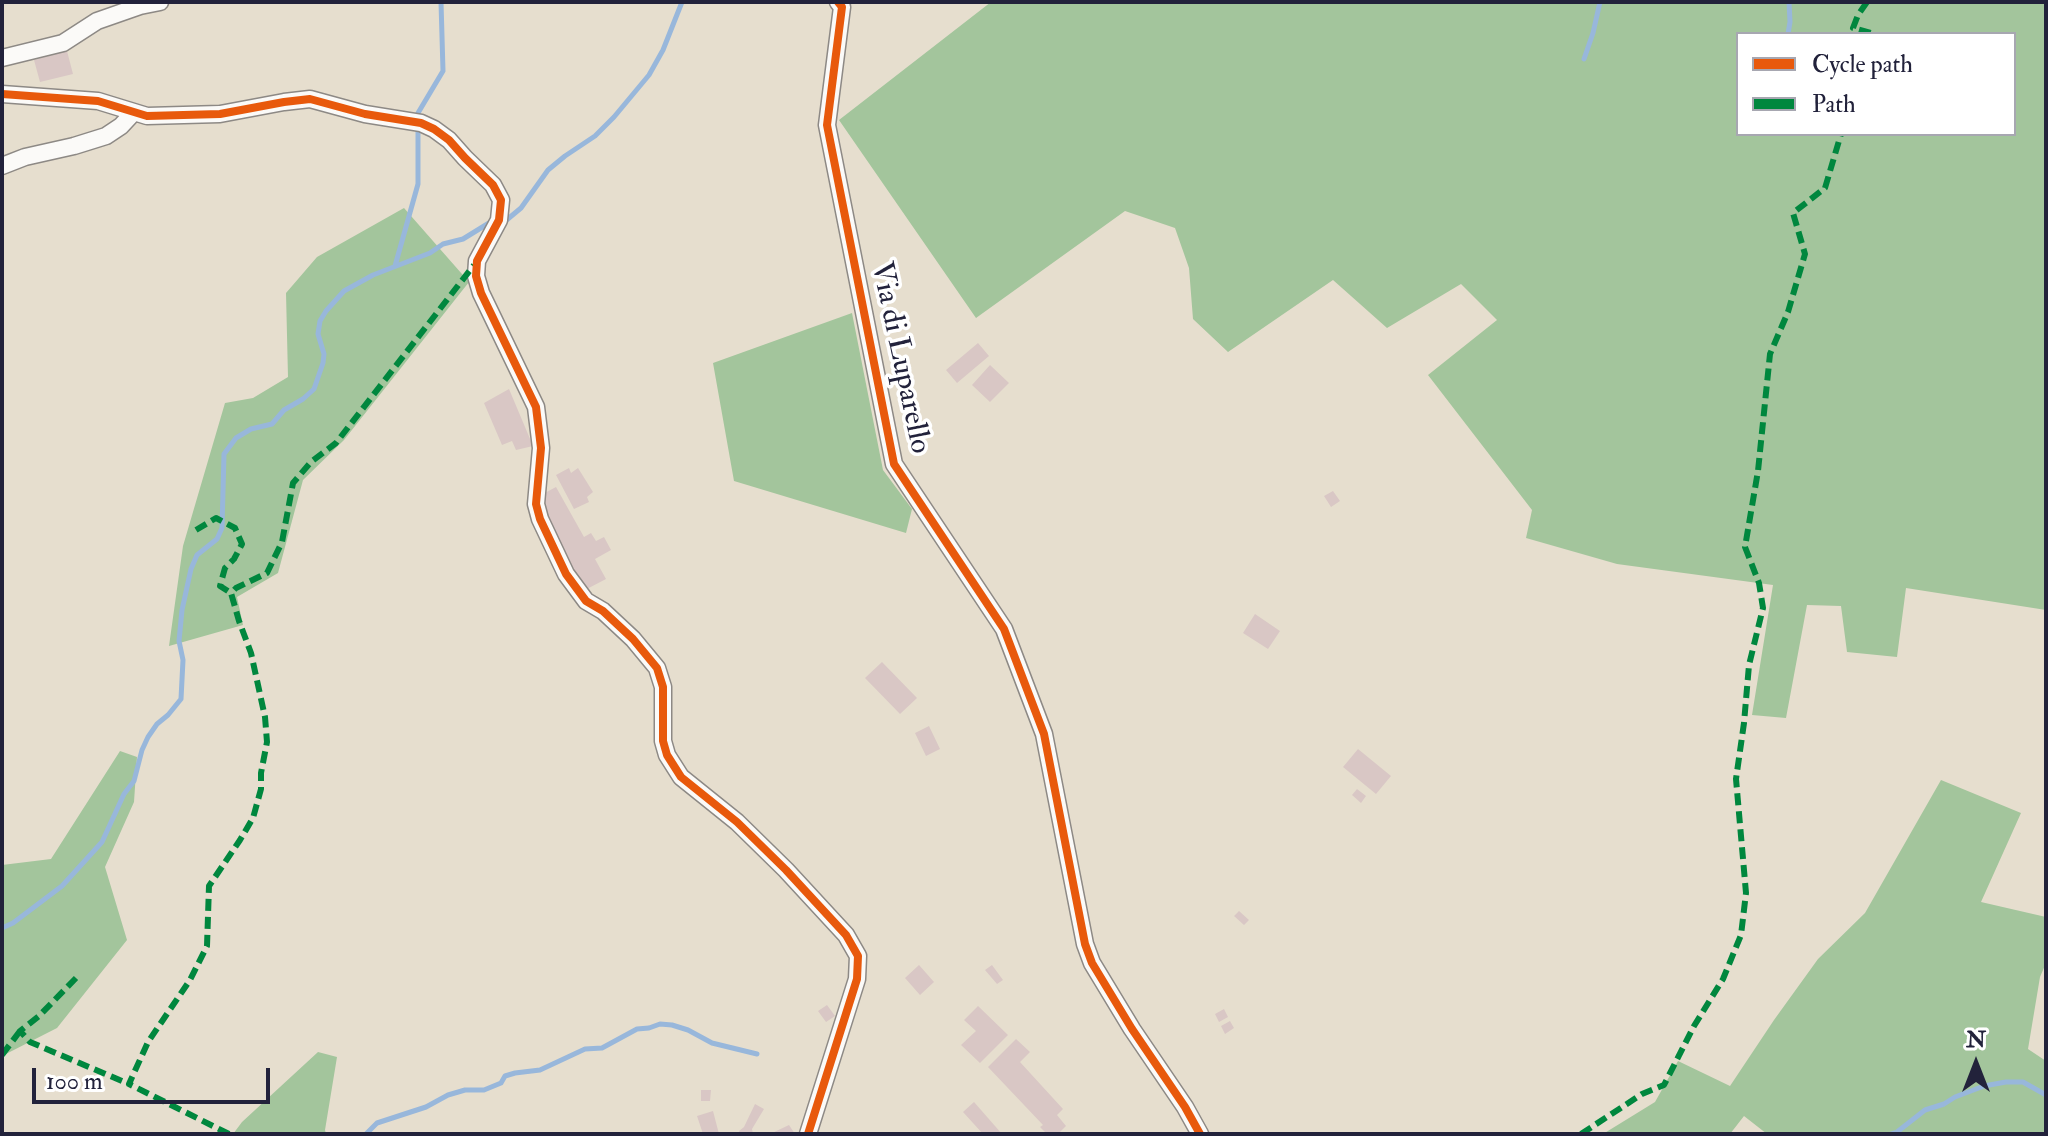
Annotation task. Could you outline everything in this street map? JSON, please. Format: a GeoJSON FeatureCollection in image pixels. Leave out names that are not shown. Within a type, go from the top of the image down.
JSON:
{"type":"FeatureCollection","features":[{"type":"Feature","properties":{"kind":"street"},"geometry":{"type":"LineString","coordinates":[[2,58],[63,43],[97,21],[160,2]]}},
{"type":"Feature","properties":{"kind":"street","name":"Via di Luparello"},"geometry":{"type":"LineString","coordinates":[[838,2],[842,7],[827,125],[894,464],[1004,629],[1044,734],[1088,954],[1200,1134]]}},
{"type":"Feature","properties":{"kind":"street"},"geometry":{"type":"LineString","coordinates":[[2,94],[98,101],[147,116],[220,114],[310,99],[365,114],[421,123],[434,129],[493,185],[501,200],[499,220],[477,261],[476,276],[481,293],[536,407],[541,448],[536,504],[566,574],[586,601],[603,611],[633,639],[657,668],[663,687],[663,741],[667,755],[681,777],[737,822],[786,870],[846,935],[858,956],[857,979],[808,1134]]}},
{"type":"Feature","properties":{"kind":"street"},"geometry":{"type":"LineString","coordinates":[[2,166],[106,136],[134,112]]}},
{"type":"Feature","properties":{"kind":"green space"},"geometry":{"type":"Polygon","coordinates":[[[991,2],[2046,2],[2046,610],[1906,588],[1897,657],[1847,652],[1841,606],[1807,605],[1786,718],[1752,715],[1773,585],[1617,564],[1526,538],[1532,510],[1428,375],[1497,320],[1461,284],[1387,328],[1333,280],[1228,352],[1193,319],[1189,268],[1175,228],[1125,211],[976,318],[839,120],[991,2]]]}},
{"type":"Feature","properties":{"kind":"green space"},"geometry":{"type":"Polygon","coordinates":[[[404,208],[469,282],[344,440],[303,480],[278,573],[237,597],[243,625],[169,646],[183,546],[225,403],[253,398],[288,377],[286,293],[317,257],[404,208]]]}},
{"type":"Feature","properties":{"kind":"green space"},"geometry":{"type":"Polygon","coordinates":[[[852,313],[883,470],[912,509],[906,533],[734,481],[713,363],[852,313]]]}},
{"type":"Feature","properties":{"kind":"green space"},"geometry":{"type":"Polygon","coordinates":[[[120,751],[137,757],[134,802],[105,867],[127,940],[57,1028],[2,1056],[2,865],[51,859],[120,751]]]}},
{"type":"Feature","properties":{"kind":"green space"},"geometry":{"type":"Polygon","coordinates":[[[1941,780],[2021,813],[1981,902],[2046,917],[2046,963],[2040,977],[2028,1049],[2046,1061],[2046,1134],[1767,1134],[1744,1116],[1730,1134],[1603,1134],[1655,1102],[1678,1061],[1730,1086],[1818,959],[1865,913],[1941,780]]]}},
{"type":"Feature","properties":{"kind":"green space"},"geometry":{"type":"Polygon","coordinates":[[[318,1052],[337,1057],[326,1134],[233,1134],[242,1122],[318,1052]]]}},
{"type":"Feature","properties":{"kind":"building"},"geometry":{"type":"Polygon","coordinates":[[[67,51],[73,74],[40,82],[34,60],[67,51]]]}},
{"type":"Feature","properties":{"kind":"building"},"geometry":{"type":"Polygon","coordinates":[[[978,343],[989,356],[957,383],[946,370],[978,343]]]}},
{"type":"Feature","properties":{"kind":"building"},"geometry":{"type":"Polygon","coordinates":[[[990,365],[1009,383],[990,402],[972,385],[990,365]]]}},
{"type":"Feature","properties":{"kind":"building"},"geometry":{"type":"Polygon","coordinates":[[[509,389],[533,446],[516,450],[512,441],[502,445],[484,403],[509,389]]]}},
{"type":"Feature","properties":{"kind":"building"},"geometry":{"type":"Polygon","coordinates":[[[569,468],[571,473],[578,468],[593,492],[587,497],[589,502],[574,509],[556,475],[569,468]]]}},
{"type":"Feature","properties":{"kind":"building"},"geometry":{"type":"Polygon","coordinates":[[[556,487],[584,537],[591,533],[596,541],[604,537],[611,550],[595,559],[606,579],[583,591],[540,510],[546,506],[541,495],[556,487]]]}},
{"type":"Feature","properties":{"kind":"building"},"geometry":{"type":"Polygon","coordinates":[[[1333,491],[1340,501],[1331,507],[1324,496],[1333,491]]]}},
{"type":"Feature","properties":{"kind":"building"},"geometry":{"type":"Polygon","coordinates":[[[1255,614],[1280,631],[1268,649],[1243,633],[1255,614]]]}},
{"type":"Feature","properties":{"kind":"building"},"geometry":{"type":"Polygon","coordinates":[[[882,662],[917,698],[900,714],[865,678],[882,662]]]}},
{"type":"Feature","properties":{"kind":"building"},"geometry":{"type":"Polygon","coordinates":[[[929,726],[940,749],[926,756],[915,733],[929,726]]]}},
{"type":"Feature","properties":{"kind":"building"},"geometry":{"type":"Polygon","coordinates":[[[1358,749],[1391,776],[1376,794],[1343,767],[1358,749]]]}},
{"type":"Feature","properties":{"kind":"building"},"geometry":{"type":"Polygon","coordinates":[[[1357,789],[1366,796],[1361,803],[1352,795],[1357,789]]]}},
{"type":"Feature","properties":{"kind":"building"},"geometry":{"type":"Polygon","coordinates":[[[1239,911],[1249,920],[1244,925],[1234,916],[1239,911]]]}},
{"type":"Feature","properties":{"kind":"building"},"geometry":{"type":"Polygon","coordinates":[[[919,965],[934,982],[920,995],[905,978],[919,965]]]}},
{"type":"Feature","properties":{"kind":"building"},"geometry":{"type":"Polygon","coordinates":[[[992,965],[1003,980],[997,984],[985,970],[992,965]]]}},
{"type":"Feature","properties":{"kind":"building"},"geometry":{"type":"Polygon","coordinates":[[[827,1005],[835,1016],[826,1022],[818,1011],[827,1005]]]}},
{"type":"Feature","properties":{"kind":"building"},"geometry":{"type":"Polygon","coordinates":[[[978,1006],[1008,1035],[980,1063],[961,1045],[976,1031],[964,1020],[978,1006]]]}},
{"type":"Feature","properties":{"kind":"building"},"geometry":{"type":"Polygon","coordinates":[[[1224,1009],[1228,1017],[1219,1022],[1215,1014],[1224,1009]]]}},
{"type":"Feature","properties":{"kind":"building"},"geometry":{"type":"Polygon","coordinates":[[[1230,1021],[1234,1028],[1225,1034],[1221,1026],[1230,1021]]]}},
{"type":"Feature","properties":{"kind":"building"},"geometry":{"type":"Polygon","coordinates":[[[1016,1039],[1030,1052],[1020,1062],[1063,1109],[1057,1115],[1066,1126],[1058,1134],[1047,1134],[1040,1127],[1043,1125],[988,1067],[1016,1039]]]}},
{"type":"Feature","properties":{"kind":"building"},"geometry":{"type":"Polygon","coordinates":[[[701,1090],[711,1090],[710,1101],[701,1101],[701,1090]]]}},
{"type":"Feature","properties":{"kind":"building"},"geometry":{"type":"Polygon","coordinates":[[[974,1102],[1002,1134],[983,1134],[963,1112],[974,1102]]]}},
{"type":"Feature","properties":{"kind":"building"},"geometry":{"type":"Polygon","coordinates":[[[755,1104],[764,1109],[752,1129],[753,1134],[740,1134],[739,1131],[755,1104]]]}},
{"type":"Feature","properties":{"kind":"building"},"geometry":{"type":"Polygon","coordinates":[[[713,1111],[719,1134],[703,1134],[697,1116],[713,1111]]]}},
{"type":"Feature","properties":{"kind":"building"},"geometry":{"type":"Polygon","coordinates":[[[789,1125],[795,1134],[770,1134],[789,1125]]]}},
{"type":"Feature","properties":{"kind":"waterway"},"geometry":{"type":"LineString","coordinates":[[395,266],[418,184],[418,113],[443,71],[441,2]]}},
{"type":"Feature","properties":{"kind":"waterway"},"geometry":{"type":"LineString","coordinates":[[503,223],[521,208],[548,170],[595,136],[649,75],[663,50],[682,2]]}},
{"type":"Feature","properties":{"kind":"waterway"},"geometry":{"type":"LineString","coordinates":[[1584,59],[1600,2]]}},
{"type":"Feature","properties":{"kind":"waterway"},"geometry":{"type":"LineString","coordinates":[[1788,32],[1789,2]]}},
{"type":"Feature","properties":{"kind":"waterway"},"geometry":{"type":"LineString","coordinates":[[2,928],[62,886],[102,842],[124,794],[134,781],[148,737],[181,699],[183,660],[179,641],[182,610],[197,555],[217,539],[222,528],[224,454],[236,438],[251,429],[272,424],[284,410],[314,389],[324,354],[318,334],[320,321],[344,291],[373,275],[430,253],[443,244],[463,239],[493,223]]}},
{"type":"Feature","properties":{"kind":"waterway"},"geometry":{"type":"LineString","coordinates":[[366,1134],[377,1123],[426,1107],[448,1095],[465,1090],[484,1090],[501,1083],[505,1076],[540,1070],[585,1049],[602,1048],[637,1029],[660,1024],[688,1030],[712,1043],[757,1054]]}},
{"type":"Feature","properties":{"kind":"waterway"},"geometry":{"type":"LineString","coordinates":[[1891,1134],[1925,1110],[1984,1086],[2023,1082],[2046,1095]]}},
{"type":"Feature","properties":{"kind":"marked path"},"geometry":{"type":"LineString","coordinates":[[1867,2],[1853,28],[1868,32]]}},
{"type":"Feature","properties":{"kind":"marked path"},"geometry":{"type":"LineString","coordinates":[[1581,1134],[1642,1094],[1664,1085],[1694,1026],[1723,979],[1741,935],[1746,893],[1736,779],[1749,665],[1763,608],[1759,583],[1745,547],[1758,471],[1770,354],[1788,312],[1805,254],[1793,213],[1825,188],[1840,136]]}},
{"type":"Feature","properties":{"kind":"marked path"},"geometry":{"type":"LineString","coordinates":[[229,1134],[129,1084],[148,1042],[190,980],[207,946],[209,886],[253,818],[261,789],[267,742],[265,717],[251,653],[231,593],[267,573],[282,542],[293,483],[311,462],[336,443],[474,265]]}},
{"type":"Feature","properties":{"kind":"marked path"},"geometry":{"type":"LineString","coordinates":[[196,530],[216,518],[235,528],[242,544],[225,568],[220,586],[231,593]]}},
{"type":"Feature","properties":{"kind":"marked path"},"geometry":{"type":"LineString","coordinates":[[76,978],[20,1031],[30,1042],[129,1084]]}},
{"type":"Feature","properties":{"kind":"marked path"},"geometry":{"type":"LineString","coordinates":[[2,1055],[20,1031]]}},
{"type":"Feature","properties":{"kind":"cycle path"},"geometry":{"type":"LineString","coordinates":[[838,2],[842,7],[827,125],[894,464],[1004,629],[1044,734],[1085,944],[1092,963],[1200,1134]]}},
{"type":"Feature","properties":{"kind":"cycle path"},"geometry":{"type":"LineString","coordinates":[[2,94],[98,101],[147,116],[220,114],[310,99],[365,114],[421,123],[434,129],[493,185],[501,200],[499,220],[477,261],[476,276],[481,293],[536,407],[541,448],[536,504],[566,574],[586,601],[603,611],[633,639],[657,668],[663,687],[663,741],[667,755],[681,777],[737,822],[786,870],[846,935],[858,956],[857,979],[808,1134]]}}]}
